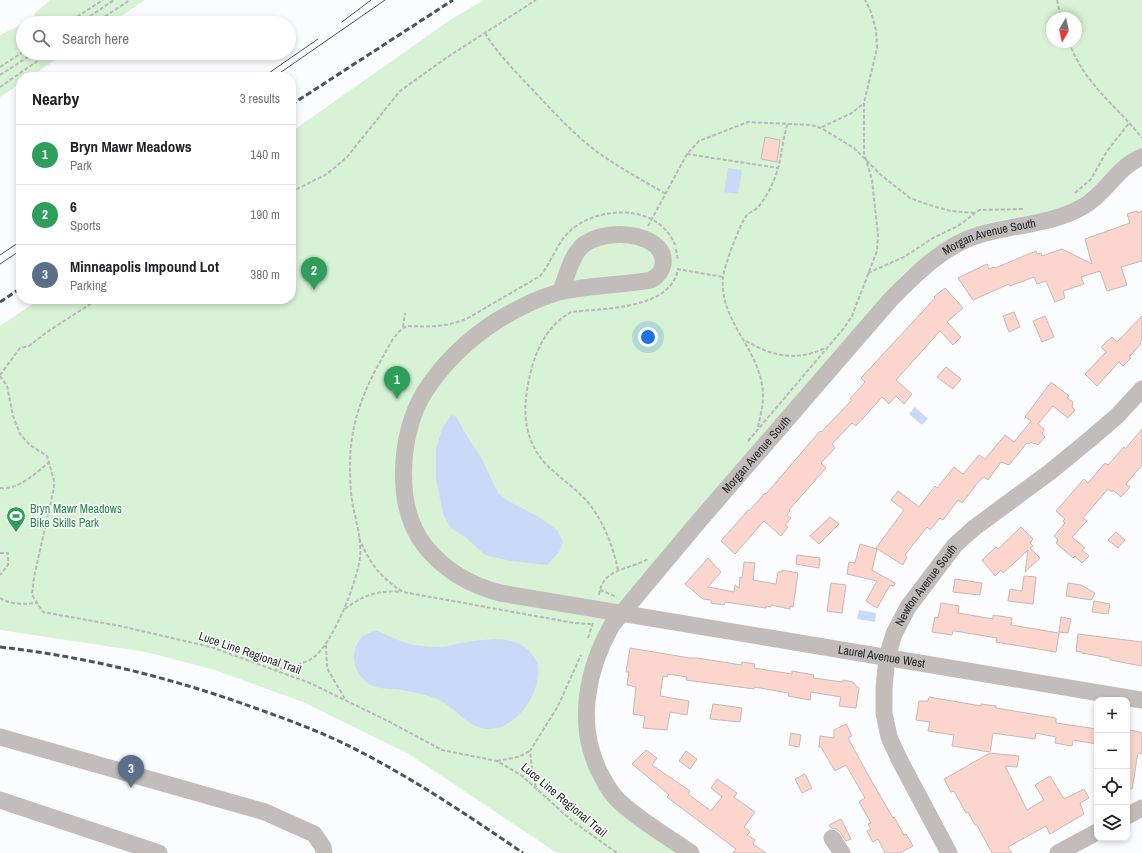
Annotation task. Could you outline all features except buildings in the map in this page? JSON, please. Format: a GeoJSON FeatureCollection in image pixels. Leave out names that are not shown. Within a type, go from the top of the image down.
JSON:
{"type":"FeatureCollection","features":[{"type":"Feature","properties":{"kind":"street","name":"Morgan Avenue South"},"geometry":{"type":"LineString","coordinates":[[691,853],[618,801],[605,783],[595,762],[586,727],[588,692],[594,666],[604,640],[622,607],[891,299],[916,275],[938,256],[977,235],[1044,221],[1067,214],[1085,205],[1101,192],[1126,166],[1142,157]]}},
{"type":"Feature","properties":{"kind":"street"},"geometry":{"type":"LineString","coordinates":[[560,292],[576,252],[587,241],[601,236],[618,233],[641,239],[662,251],[670,268]]}},
{"type":"Feature","properties":{"kind":"street","name":"Laurel Avenue West"},"geometry":{"type":"LineString","coordinates":[[670,268],[651,280],[560,292],[525,306],[499,320],[460,348],[442,367],[423,394],[413,418],[406,445],[403,466],[404,489],[408,509],[424,545],[440,562],[461,578],[481,588],[500,592],[622,607],[887,657],[1142,700]]}},
{"type":"Feature","properties":{"kind":"street","name":"Newton Avenue South"},"geometry":{"type":"LineString","coordinates":[[949,853],[889,738],[884,713],[884,676],[887,657],[894,634],[908,607],[955,545],[974,528],[1050,472],[1117,416],[1142,389]]}},
{"type":"Feature","properties":{"kind":"street"},"geometry":{"type":"LineString","coordinates":[[0,737],[265,812],[314,834],[323,847],[324,853]]}},
{"type":"Feature","properties":{"kind":"street"},"geometry":{"type":"LineString","coordinates":[[0,800],[158,853]]}},
{"type":"Feature","properties":{"kind":"street"},"geometry":{"type":"LineString","coordinates":[[1130,814],[1142,808]]}},
{"type":"Feature","properties":{"kind":"street"},"geometry":{"type":"LineString","coordinates":[[1058,853],[1094,834]]}},
{"type":"Feature","properties":{"kind":"street"},"geometry":{"type":"LineString","coordinates":[[832,838],[842,853]]}},
{"type":"Feature","properties":{"kind":"path"},"geometry":{"type":"LineString","coordinates":[[78,16],[103,0]]}},
{"type":"Feature","properties":{"kind":"path"},"geometry":{"type":"LineString","coordinates":[[90,16],[114,0]]}},
{"type":"Feature","properties":{"kind":"path"},"geometry":{"type":"LineString","coordinates":[[106,16],[130,0]]}},
{"type":"Feature","properties":{"kind":"path"},"geometry":{"type":"LineString","coordinates":[[296,190],[327,174],[347,157],[360,143],[400,91],[446,58],[536,0]]}},
{"type":"Feature","properties":{"kind":"path"},"geometry":{"type":"LineString","coordinates":[[743,446],[852,316],[877,251],[878,235],[872,180],[864,153],[864,103],[877,48],[876,30],[871,12],[865,0]]}},
{"type":"Feature","properties":{"kind":"path"},"geometry":{"type":"LineString","coordinates":[[1057,0],[1060,12]]}},
{"type":"Feature","properties":{"kind":"path"},"geometry":{"type":"LineString","coordinates":[[485,33],[493,46],[517,74],[570,129],[595,150],[621,168],[666,194]]}},
{"type":"Feature","properties":{"kind":"path"},"geometry":{"type":"LineString","coordinates":[[1072,48],[1094,87],[1130,122],[1142,138]]}},
{"type":"Feature","properties":{"kind":"path"},"geometry":{"type":"LineString","coordinates":[[0,67],[16,57]]}},
{"type":"Feature","properties":{"kind":"path"},"geometry":{"type":"LineString","coordinates":[[0,76],[24,60]]}},
{"type":"Feature","properties":{"kind":"path"},"geometry":{"type":"LineString","coordinates":[[22,72],[39,60]]}},
{"type":"Feature","properties":{"kind":"path"},"geometry":{"type":"LineString","coordinates":[[0,87],[16,76]]}},
{"type":"Feature","properties":{"kind":"path"},"geometry":{"type":"LineString","coordinates":[[821,128],[852,113],[864,103]]}},
{"type":"Feature","properties":{"kind":"path"},"geometry":{"type":"LineString","coordinates":[[641,239],[687,154],[699,142],[748,122],[811,125],[831,132],[854,148],[895,188],[910,198],[951,211],[975,213]]}},
{"type":"Feature","properties":{"kind":"path"},"geometry":{"type":"LineString","coordinates":[[1070,196],[1091,179],[1107,151],[1130,122]]}},
{"type":"Feature","properties":{"kind":"path"},"geometry":{"type":"LineString","coordinates":[[758,428],[763,399],[762,385],[745,340],[728,314],[723,277],[741,225],[747,215],[757,207],[773,182],[778,168],[784,135],[788,123]]}},
{"type":"Feature","properties":{"kind":"path"},"geometry":{"type":"LineString","coordinates":[[687,154],[778,168]]}},
{"type":"Feature","properties":{"kind":"path"},"geometry":{"type":"LineString","coordinates":[[868,273],[904,257],[933,238],[958,226],[979,210],[1025,209]]}},
{"type":"Feature","properties":{"kind":"path"},"geometry":{"type":"LineString","coordinates":[[403,327],[444,326],[456,324],[468,318],[540,276],[548,267],[556,250],[571,230],[596,216],[625,212],[652,220],[662,226],[678,252],[670,268],[672,284],[654,298],[643,303],[572,312],[562,317],[547,331],[533,363],[527,385],[524,419],[534,448],[544,462],[583,497],[595,511],[618,570]]}},
{"type":"Feature","properties":{"kind":"path"},"geometry":{"type":"LineString","coordinates":[[670,268],[723,277]]}},
{"type":"Feature","properties":{"kind":"path"},"geometry":{"type":"LineString","coordinates":[[0,598],[6,602],[23,604],[37,603],[32,595],[34,577],[54,488],[54,480],[47,456],[30,444],[20,434],[13,416],[7,386],[0,375],[20,348],[29,346],[47,332],[90,304]]}},
{"type":"Feature","properties":{"kind":"path"},"geometry":{"type":"LineString","coordinates":[[274,670],[303,663],[313,657],[326,644],[343,610],[357,573],[361,556],[353,505],[350,461],[357,413],[361,398],[369,381],[388,346],[403,327],[405,313]]}},
{"type":"Feature","properties":{"kind":"path"},"geometry":{"type":"LineString","coordinates":[[745,340],[764,352],[782,356],[797,356],[815,353],[827,347]]}},
{"type":"Feature","properties":{"kind":"path"},"geometry":{"type":"LineString","coordinates":[[0,488],[7,488],[29,478],[48,463]]}},
{"type":"Feature","properties":{"kind":"path"},"geometry":{"type":"LineString","coordinates":[[0,552],[8,553],[8,565],[0,574]]}},
{"type":"Feature","properties":{"kind":"path"},"geometry":{"type":"LineString","coordinates":[[599,597],[600,590],[608,576],[618,570],[639,564],[648,558]]}},
{"type":"Feature","properties":{"kind":"path"},"geometry":{"type":"LineString","coordinates":[[600,590],[622,607]]}},
{"type":"Feature","properties":{"kind":"path"},"geometry":{"type":"LineString","coordinates":[[343,610],[358,598],[368,594],[390,591],[403,592]]}},
{"type":"Feature","properties":{"kind":"path","name":"Luce Line Regional Trail"},"geometry":{"type":"LineString","coordinates":[[37,603],[43,612],[120,626],[211,647],[310,683],[442,750],[497,761],[509,767],[536,788],[593,838],[617,853]]}},
{"type":"Feature","properties":{"kind":"path"},"geometry":{"type":"LineString","coordinates":[[586,645],[594,616]]}},
{"type":"Feature","properties":{"kind":"path"},"geometry":{"type":"LineString","coordinates":[[326,644],[327,668],[332,680],[347,701]]}},
{"type":"Feature","properties":{"kind":"path"},"geometry":{"type":"LineString","coordinates":[[497,761],[518,757],[530,751],[558,706],[583,652]]}},
{"type":"Feature","properties":{"kind":"path"},"geometry":{"type":"LineString","coordinates":[[530,751],[533,778],[536,788]]}},
{"type":"Feature","properties":{"kind":"green space"},"geometry":{"type":"Polygon","coordinates":[[[50,0],[145,0],[121,16],[34,16],[35,13],[50,0]]]}},
{"type":"Feature","properties":{"kind":"green space"},"geometry":{"type":"Polygon","coordinates":[[[484,0],[1142,0],[1142,149],[1116,164],[1086,194],[1069,205],[1048,212],[993,222],[981,226],[946,243],[904,273],[732,472],[602,630],[587,761],[678,853],[557,853],[409,754],[303,702],[215,670],[146,652],[0,630],[0,326],[33,304],[296,304],[296,128],[450,20],[484,0]]]}},
{"type":"Feature","properties":{"kind":"green space"},"geometry":{"type":"Polygon","coordinates":[[[16,27],[16,60],[56,60],[38,72],[16,72],[16,86],[0,97],[0,35],[16,27]]]}},
{"type":"Feature","properties":{"kind":"water"},"geometry":{"type":"Polygon","coordinates":[[[728,168],[742,170],[738,194],[724,192],[728,168]]]}},
{"type":"Feature","properties":{"kind":"water"},"geometry":{"type":"Polygon","coordinates":[[[915,407],[928,419],[922,425],[909,414],[915,407]]]}},
{"type":"Feature","properties":{"kind":"water"},"geometry":{"type":"Polygon","coordinates":[[[451,415],[456,417],[481,457],[498,493],[510,502],[539,517],[558,531],[563,542],[559,552],[547,565],[511,561],[485,555],[465,537],[451,528],[443,514],[436,478],[436,449],[442,429],[451,415]]]}},
{"type":"Feature","properties":{"kind":"water"},"geometry":{"type":"Polygon","coordinates":[[[859,610],[876,613],[875,622],[857,619],[859,610]]]}},
{"type":"Feature","properties":{"kind":"water"},"geometry":{"type":"Polygon","coordinates":[[[377,631],[405,642],[427,647],[444,647],[461,643],[497,639],[515,642],[523,646],[534,656],[538,665],[536,686],[532,697],[525,708],[508,724],[498,728],[487,729],[480,728],[468,722],[447,704],[436,699],[412,692],[384,689],[373,686],[359,674],[355,664],[354,652],[356,646],[364,636],[377,631]]]}},
{"type":"Feature","properties":{"kind":"tram line"},"geometry":{"type":"LineString","coordinates":[[342,22],[371,0]]}},
{"type":"Feature","properties":{"kind":"tram line"},"geometry":{"type":"LineString","coordinates":[[281,72],[385,0]]}},
{"type":"Feature","properties":{"kind":"tram line"},"geometry":{"type":"LineString","coordinates":[[296,54],[318,39]]}},
{"type":"Feature","properties":{"kind":"tram line"},"geometry":{"type":"LineString","coordinates":[[270,72],[288,60]]}},
{"type":"Feature","properties":{"kind":"tram line"},"geometry":{"type":"LineString","coordinates":[[0,255],[16,244]]}},
{"type":"Feature","properties":{"kind":"tram line"},"geometry":{"type":"LineString","coordinates":[[0,264],[16,253]]}},
{"type":"Feature","properties":{"kind":"railway"},"geometry":{"type":"LineString","coordinates":[[296,102],[453,0]]}},
{"type":"Feature","properties":{"kind":"railway"},"geometry":{"type":"LineString","coordinates":[[0,302],[16,291]]}},
{"type":"Feature","properties":{"kind":"railway"},"geometry":{"type":"LineString","coordinates":[[0,647],[33,651],[97,663],[161,678],[224,697],[301,725],[345,744],[414,782],[523,853]]}},
{"type":"Feature","properties":{"kind":"place","name":"6"},"geometry":{"type":"Point","coordinates":[314,290]}},
{"type":"Feature","properties":{"kind":"place","name":"Bryn Mawr Meadows"},"geometry":{"type":"Point","coordinates":[397,399]}},
{"type":"Feature","properties":{"kind":"place","name":"Bryn Mawr Meadows Bike Skills Park"},"geometry":{"type":"Point","coordinates":[16,533]}},
{"type":"Feature","properties":{"kind":"place","name":"Minneapolis Impound Lot"},"geometry":{"type":"Point","coordinates":[131,788]}}]}
